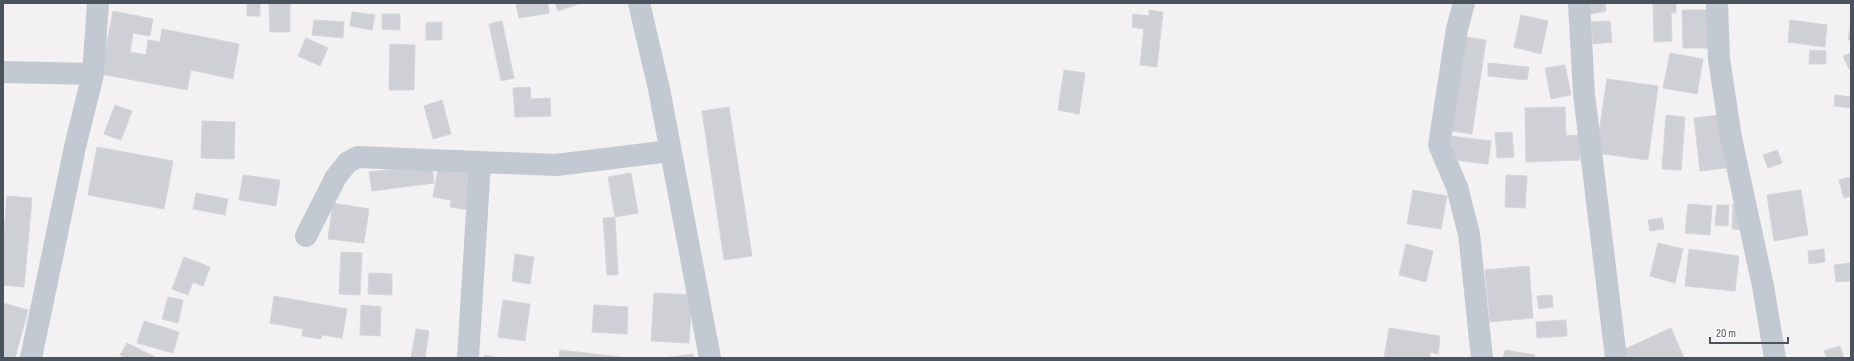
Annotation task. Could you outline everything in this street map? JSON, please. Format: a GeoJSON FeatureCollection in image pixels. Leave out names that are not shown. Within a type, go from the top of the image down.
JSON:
{"type":"FeatureCollection","features":[{"type":"Feature","properties":{"kind":"street"},"geometry":{"type":"LineString","coordinates":[[31,358],[75,147],[93,74],[98,3]]}},
{"type":"Feature","properties":{"kind":"street"},"geometry":{"type":"LineString","coordinates":[[639,3],[659,89],[710,358]]}},
{"type":"Feature","properties":{"kind":"street"},"geometry":{"type":"LineString","coordinates":[[1464,3],[1458,29],[1439,145],[1457,187],[1469,234],[1482,358]]}},
{"type":"Feature","properties":{"kind":"street"},"geometry":{"type":"LineString","coordinates":[[1579,3],[1584,94],[1616,358]]}},
{"type":"Feature","properties":{"kind":"street"},"geometry":{"type":"LineString","coordinates":[[1717,3],[1719,59],[1731,138],[1761,278],[1775,358]]}},
{"type":"Feature","properties":{"kind":"street"},"geometry":{"type":"LineString","coordinates":[[3,72],[93,74]]}},
{"type":"Feature","properties":{"kind":"street"},"geometry":{"type":"LineString","coordinates":[[306,236],[336,177],[348,162],[358,157],[556,165],[670,151]]}},
{"type":"Feature","properties":{"kind":"street"},"geometry":{"type":"LineString","coordinates":[[468,358],[480,163]]}},
{"type":"Feature","properties":{"kind":"building"},"geometry":{"type":"Polygon","coordinates":[[[247,3],[260,3],[260,16],[247,16],[247,3]]]}},
{"type":"Feature","properties":{"kind":"building"},"geometry":{"type":"Polygon","coordinates":[[[269,3],[290,3],[290,32],[270,32],[269,3]]]}},
{"type":"Feature","properties":{"kind":"building"},"geometry":{"type":"Polygon","coordinates":[[[516,3],[548,3],[549,13],[519,18],[516,3]]]}},
{"type":"Feature","properties":{"kind":"building"},"geometry":{"type":"Polygon","coordinates":[[[555,3],[581,3],[558,11],[555,3]]]}},
{"type":"Feature","properties":{"kind":"building"},"geometry":{"type":"Polygon","coordinates":[[[1585,3],[1605,3],[1606,11],[1587,15],[1585,3]]]}},
{"type":"Feature","properties":{"kind":"building"},"geometry":{"type":"Polygon","coordinates":[[[1653,3],[1676,3],[1676,13],[1671,13],[1672,41],[1654,42],[1653,3]]]}},
{"type":"Feature","properties":{"kind":"building"},"geometry":{"type":"Polygon","coordinates":[[[1149,10],[1163,12],[1157,67],[1140,65],[1144,29],[1132,27],[1133,14],[1149,16],[1149,10]]]}},
{"type":"Feature","properties":{"kind":"building"},"geometry":{"type":"Polygon","coordinates":[[[1682,10],[1709,10],[1709,48],[1683,48],[1682,10]]]}},
{"type":"Feature","properties":{"kind":"building"},"geometry":{"type":"Polygon","coordinates":[[[113,11],[153,19],[150,36],[133,33],[130,52],[146,55],[148,40],[160,42],[162,29],[239,44],[233,79],[191,70],[187,90],[101,74],[113,11]]]}},
{"type":"Feature","properties":{"kind":"building"},"geometry":{"type":"Polygon","coordinates":[[[352,12],[375,15],[372,30],[350,26],[352,12]]]}},
{"type":"Feature","properties":{"kind":"building"},"geometry":{"type":"Polygon","coordinates":[[[382,14],[400,14],[400,30],[382,29],[382,14]]]}},
{"type":"Feature","properties":{"kind":"building"},"geometry":{"type":"Polygon","coordinates":[[[1521,15],[1548,21],[1541,54],[1514,47],[1521,15]]]}},
{"type":"Feature","properties":{"kind":"building"},"geometry":{"type":"Polygon","coordinates":[[[314,20],[344,22],[343,38],[312,35],[314,20]]]}},
{"type":"Feature","properties":{"kind":"building"},"geometry":{"type":"Polygon","coordinates":[[[1790,20],[1827,25],[1825,47],[1788,42],[1790,20]]]}},
{"type":"Feature","properties":{"kind":"building"},"geometry":{"type":"Polygon","coordinates":[[[502,21],[514,78],[501,81],[489,24],[502,21]]]}},
{"type":"Feature","properties":{"kind":"building"},"geometry":{"type":"Polygon","coordinates":[[[1610,21],[1612,42],[1593,44],[1591,22],[1610,21]]]}},
{"type":"Feature","properties":{"kind":"building"},"geometry":{"type":"Polygon","coordinates":[[[442,22],[442,40],[426,40],[426,23],[442,22]]]}},
{"type":"Feature","properties":{"kind":"building"},"geometry":{"type":"Polygon","coordinates":[[[1851,23],[1851,40],[1848,40],[1851,23]]]}},
{"type":"Feature","properties":{"kind":"building"},"geometry":{"type":"Polygon","coordinates":[[[1460,36],[1486,40],[1472,134],[1447,130],[1460,36]]]}},
{"type":"Feature","properties":{"kind":"building"},"geometry":{"type":"Polygon","coordinates":[[[306,38],[328,48],[320,66],[298,56],[306,38]]]}},
{"type":"Feature","properties":{"kind":"building"},"geometry":{"type":"Polygon","coordinates":[[[390,44],[415,45],[414,90],[389,90],[390,44]]]}},
{"type":"Feature","properties":{"kind":"building"},"geometry":{"type":"Polygon","coordinates":[[[1810,50],[1826,51],[1826,64],[1809,64],[1810,50]]]}},
{"type":"Feature","properties":{"kind":"building"},"geometry":{"type":"Polygon","coordinates":[[[1670,53],[1703,59],[1697,94],[1663,88],[1670,53]]]}},
{"type":"Feature","properties":{"kind":"building"},"geometry":{"type":"Polygon","coordinates":[[[1851,53],[1851,68],[1849,69],[1843,56],[1851,53]]]}},
{"type":"Feature","properties":{"kind":"building"},"geometry":{"type":"Polygon","coordinates":[[[1488,63],[1529,67],[1527,80],[1488,76],[1488,63]]]}},
{"type":"Feature","properties":{"kind":"building"},"geometry":{"type":"Polygon","coordinates":[[[1565,65],[1571,95],[1551,99],[1545,68],[1565,65]]]}},
{"type":"Feature","properties":{"kind":"building"},"geometry":{"type":"Polygon","coordinates":[[[1064,70],[1085,73],[1079,114],[1058,110],[1064,70]]]}},
{"type":"Feature","properties":{"kind":"building"},"geometry":{"type":"Polygon","coordinates":[[[1607,79],[1658,86],[1648,160],[1596,153],[1607,79]]]}},
{"type":"Feature","properties":{"kind":"building"},"geometry":{"type":"Polygon","coordinates":[[[530,87],[531,99],[550,98],[551,116],[515,117],[513,88],[530,87]]]}},
{"type":"Feature","properties":{"kind":"building"},"geometry":{"type":"Polygon","coordinates":[[[1835,95],[1851,97],[1851,108],[1834,106],[1835,95]]]}},
{"type":"Feature","properties":{"kind":"building"},"geometry":{"type":"Polygon","coordinates":[[[442,100],[451,134],[433,139],[424,106],[442,100]]]}},
{"type":"Feature","properties":{"kind":"building"},"geometry":{"type":"Polygon","coordinates":[[[115,105],[132,111],[121,140],[104,134],[115,105]]]}},
{"type":"Feature","properties":{"kind":"building"},"geometry":{"type":"Polygon","coordinates":[[[729,107],[752,256],[724,260],[702,111],[729,107]]]}},
{"type":"Feature","properties":{"kind":"building"},"geometry":{"type":"Polygon","coordinates":[[[1565,107],[1566,136],[1579,135],[1580,160],[1526,162],[1525,108],[1565,107]]]}},
{"type":"Feature","properties":{"kind":"building"},"geometry":{"type":"Polygon","coordinates":[[[1666,115],[1685,117],[1681,170],[1662,169],[1666,115]]]}},
{"type":"Feature","properties":{"kind":"building"},"geometry":{"type":"Polygon","coordinates":[[[1720,115],[1726,168],[1700,171],[1694,118],[1720,115]]]}},
{"type":"Feature","properties":{"kind":"building"},"geometry":{"type":"Polygon","coordinates":[[[202,121],[235,122],[234,159],[201,158],[202,121]]]}},
{"type":"Feature","properties":{"kind":"building"},"geometry":{"type":"Polygon","coordinates":[[[1512,132],[1514,157],[1497,158],[1495,133],[1512,132]]]}},
{"type":"Feature","properties":{"kind":"building"},"geometry":{"type":"Polygon","coordinates":[[[1449,136],[1491,141],[1488,164],[1446,159],[1449,136]]]}},
{"type":"Feature","properties":{"kind":"building"},"geometry":{"type":"Polygon","coordinates":[[[97,147],[173,161],[164,209],[88,195],[97,147]]]}},
{"type":"Feature","properties":{"kind":"building"},"geometry":{"type":"Polygon","coordinates":[[[1777,150],[1782,163],[1768,168],[1763,155],[1777,150]]]}},
{"type":"Feature","properties":{"kind":"building"},"geometry":{"type":"Polygon","coordinates":[[[439,163],[475,168],[469,210],[450,207],[451,200],[433,197],[439,163]]]}},
{"type":"Feature","properties":{"kind":"building"},"geometry":{"type":"Polygon","coordinates":[[[432,164],[434,183],[372,191],[369,172],[432,164]]]}},
{"type":"Feature","properties":{"kind":"building"},"geometry":{"type":"Polygon","coordinates":[[[631,173],[638,213],[615,217],[608,177],[631,173]]]}},
{"type":"Feature","properties":{"kind":"building"},"geometry":{"type":"Polygon","coordinates":[[[243,175],[280,180],[276,206],[239,200],[243,175]]]}},
{"type":"Feature","properties":{"kind":"building"},"geometry":{"type":"Polygon","coordinates":[[[1506,175],[1527,176],[1525,208],[1505,207],[1506,175]]]}},
{"type":"Feature","properties":{"kind":"building"},"geometry":{"type":"Polygon","coordinates":[[[1851,177],[1851,196],[1844,198],[1839,180],[1851,177]]]}},
{"type":"Feature","properties":{"kind":"building"},"geometry":{"type":"Polygon","coordinates":[[[1413,190],[1447,196],[1441,229],[1407,224],[1413,190]]]}},
{"type":"Feature","properties":{"kind":"building"},"geometry":{"type":"Polygon","coordinates":[[[1801,190],[1808,235],[1774,241],[1767,195],[1801,190]]]}},
{"type":"Feature","properties":{"kind":"building"},"geometry":{"type":"Polygon","coordinates":[[[196,193],[228,199],[225,215],[193,209],[196,193]]]}},
{"type":"Feature","properties":{"kind":"building"},"geometry":{"type":"Polygon","coordinates":[[[7,196],[32,198],[24,287],[3,285],[3,245],[7,196]]]}},
{"type":"Feature","properties":{"kind":"building"},"geometry":{"type":"Polygon","coordinates":[[[333,203],[369,209],[364,243],[328,239],[333,203]]]}},
{"type":"Feature","properties":{"kind":"building"},"geometry":{"type":"Polygon","coordinates":[[[1733,203],[1744,203],[1744,230],[1732,229],[1733,203]]]}},
{"type":"Feature","properties":{"kind":"building"},"geometry":{"type":"Polygon","coordinates":[[[1688,204],[1712,206],[1710,235],[1685,233],[1688,204]]]}},
{"type":"Feature","properties":{"kind":"building"},"geometry":{"type":"Polygon","coordinates":[[[1717,205],[1729,205],[1728,226],[1715,225],[1717,205]]]}},
{"type":"Feature","properties":{"kind":"building"},"geometry":{"type":"Polygon","coordinates":[[[615,217],[618,275],[607,275],[603,218],[615,217]]]}},
{"type":"Feature","properties":{"kind":"building"},"geometry":{"type":"Polygon","coordinates":[[[1662,218],[1664,229],[1650,231],[1648,220],[1662,218]]]}},
{"type":"Feature","properties":{"kind":"building"},"geometry":{"type":"Polygon","coordinates":[[[1658,243],[1683,249],[1675,283],[1650,276],[1658,243]]]}},
{"type":"Feature","properties":{"kind":"building"},"geometry":{"type":"Polygon","coordinates":[[[1406,244],[1433,251],[1426,282],[1399,275],[1406,244]]]}},
{"type":"Feature","properties":{"kind":"building"},"geometry":{"type":"Polygon","coordinates":[[[1689,249],[1739,256],[1735,291],[1685,286],[1689,249]]]}},
{"type":"Feature","properties":{"kind":"building"},"geometry":{"type":"Polygon","coordinates":[[[1824,249],[1825,262],[1809,264],[1808,251],[1824,249]]]}},
{"type":"Feature","properties":{"kind":"building"},"geometry":{"type":"Polygon","coordinates":[[[341,252],[362,253],[360,295],[339,294],[341,252]]]}},
{"type":"Feature","properties":{"kind":"building"},"geometry":{"type":"Polygon","coordinates":[[[515,254],[534,257],[530,284],[512,281],[515,254]]]}},
{"type":"Feature","properties":{"kind":"building"},"geometry":{"type":"Polygon","coordinates":[[[184,257],[210,267],[203,286],[193,282],[188,295],[172,289],[184,257]]]}},
{"type":"Feature","properties":{"kind":"building"},"geometry":{"type":"Polygon","coordinates":[[[1851,263],[1851,281],[1836,282],[1834,265],[1851,263]]]}},
{"type":"Feature","properties":{"kind":"building"},"geometry":{"type":"Polygon","coordinates":[[[1529,266],[1533,318],[1490,322],[1485,270],[1529,266]]]}},
{"type":"Feature","properties":{"kind":"building"},"geometry":{"type":"Polygon","coordinates":[[[369,273],[392,274],[392,295],[368,294],[369,273]]]}},
{"type":"Feature","properties":{"kind":"building"},"geometry":{"type":"Polygon","coordinates":[[[654,293],[692,295],[689,343],[651,341],[654,293]]]}},
{"type":"Feature","properties":{"kind":"building"},"geometry":{"type":"Polygon","coordinates":[[[1552,295],[1553,307],[1539,309],[1537,296],[1552,295]]]}},
{"type":"Feature","properties":{"kind":"building"},"geometry":{"type":"Polygon","coordinates":[[[274,296],[347,309],[342,338],[322,335],[321,339],[302,336],[303,329],[270,323],[274,296]]]}},
{"type":"Feature","properties":{"kind":"building"},"geometry":{"type":"Polygon","coordinates":[[[168,297],[183,300],[178,323],[162,319],[168,297]]]}},
{"type":"Feature","properties":{"kind":"building"},"geometry":{"type":"Polygon","coordinates":[[[503,300],[530,304],[525,341],[498,337],[503,300]]]}},
{"type":"Feature","properties":{"kind":"building"},"geometry":{"type":"Polygon","coordinates":[[[3,303],[28,310],[15,358],[3,358],[3,303]]]}},
{"type":"Feature","properties":{"kind":"building"},"geometry":{"type":"Polygon","coordinates":[[[361,305],[381,307],[380,336],[360,335],[361,305]]]}},
{"type":"Feature","properties":{"kind":"building"},"geometry":{"type":"Polygon","coordinates":[[[594,305],[628,307],[627,334],[592,332],[594,305]]]}},
{"type":"Feature","properties":{"kind":"building"},"geometry":{"type":"Polygon","coordinates":[[[1566,320],[1567,336],[1537,338],[1536,322],[1566,320]]]}},
{"type":"Feature","properties":{"kind":"building"},"geometry":{"type":"Polygon","coordinates":[[[144,321],[179,332],[173,353],[137,343],[144,321]]]}},
{"type":"Feature","properties":{"kind":"building"},"geometry":{"type":"Polygon","coordinates":[[[1389,328],[1440,336],[1438,354],[1430,352],[1430,358],[1384,358],[1389,328]]]}},
{"type":"Feature","properties":{"kind":"building"},"geometry":{"type":"Polygon","coordinates":[[[1671,328],[1684,358],[1621,358],[1618,352],[1671,328]]]}},
{"type":"Feature","properties":{"kind":"building"},"geometry":{"type":"Polygon","coordinates":[[[416,329],[429,331],[425,358],[411,358],[416,329]]]}},
{"type":"Feature","properties":{"kind":"building"},"geometry":{"type":"Polygon","coordinates":[[[127,343],[157,358],[126,358],[120,355],[127,343]]]}},
{"type":"Feature","properties":{"kind":"building"},"geometry":{"type":"Polygon","coordinates":[[[1840,346],[1844,358],[1827,358],[1824,351],[1840,346]]]}},
{"type":"Feature","properties":{"kind":"building"},"geometry":{"type":"Polygon","coordinates":[[[560,350],[620,357],[620,358],[559,358],[560,350]]]}},
{"type":"Feature","properties":{"kind":"building"},"geometry":{"type":"Polygon","coordinates":[[[1505,350],[1535,355],[1535,358],[1503,358],[1505,350]]]}},
{"type":"Feature","properties":{"kind":"building"},"geometry":{"type":"Polygon","coordinates":[[[693,354],[694,358],[663,358],[693,354]]]}},
{"type":"Feature","properties":{"kind":"building"},"geometry":{"type":"Polygon","coordinates":[[[485,355],[499,358],[484,358],[485,355]]]}}]}
